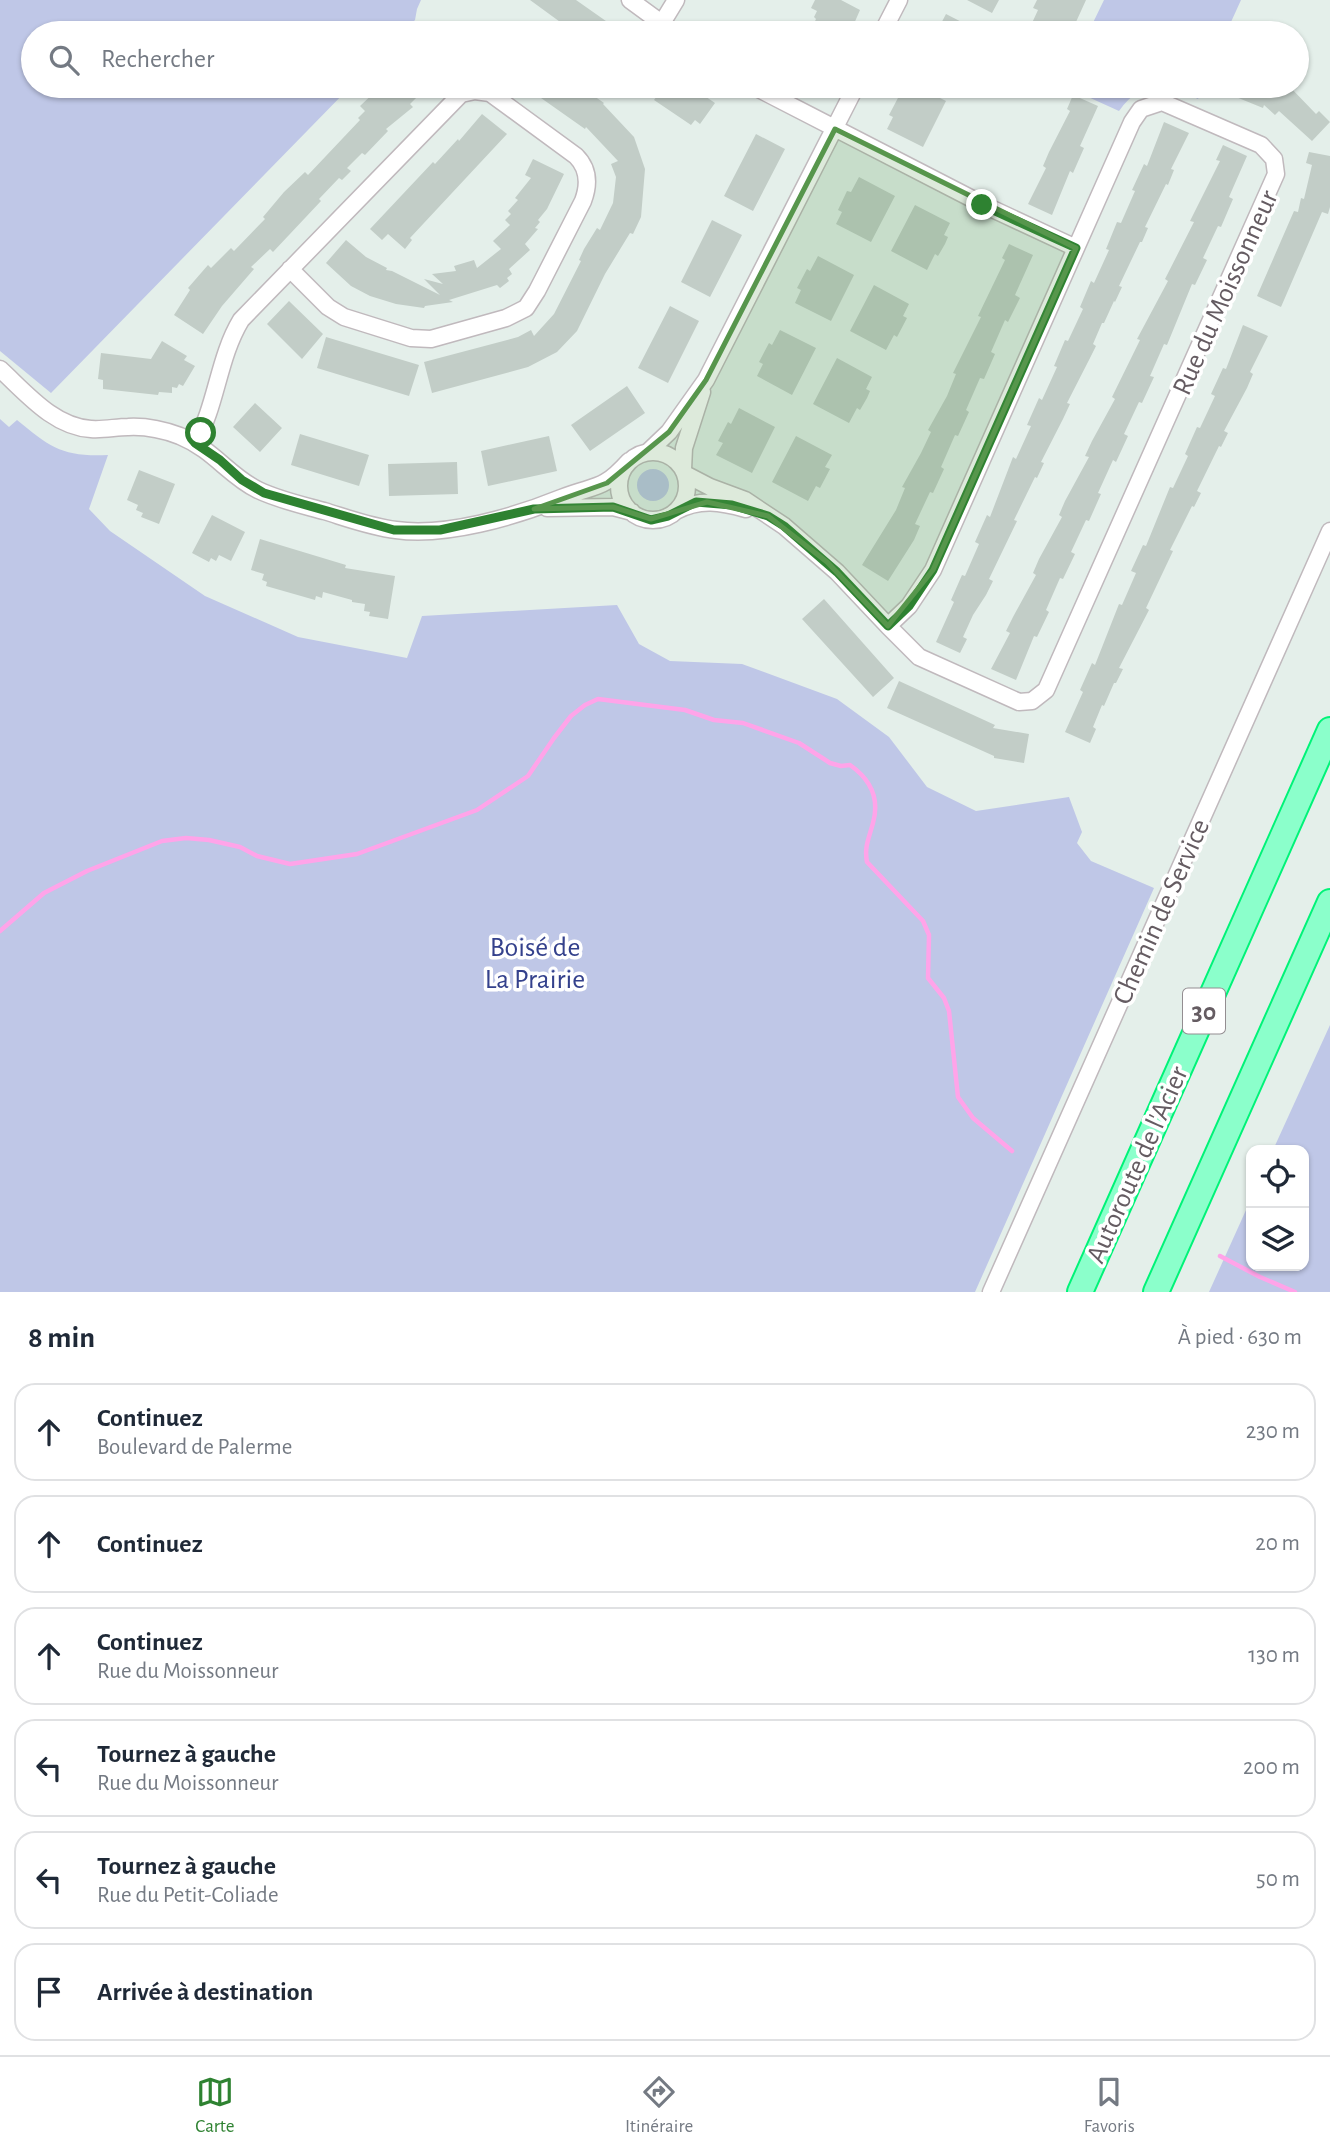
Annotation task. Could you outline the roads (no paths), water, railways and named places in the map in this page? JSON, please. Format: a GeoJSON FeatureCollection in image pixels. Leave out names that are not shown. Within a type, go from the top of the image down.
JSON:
{"type":"FeatureCollection","features":[{"type":"Feature","properties":{"kind":"highway","name":"Autoroute de l'Acier"},"geometry":{"type":"LineString","coordinates":[[1080,1292],[1330,730]]}},
{"type":"Feature","properties":{"kind":"highway","name":"30"},"geometry":{"type":"LineString","coordinates":[[1156,1292],[1330,902]]}},
{"type":"Feature","properties":{"kind":"street"},"geometry":{"type":"LineString","coordinates":[[630,0],[659,21]]}},
{"type":"Feature","properties":{"kind":"street"},"geometry":{"type":"LineString","coordinates":[[663,21],[676,0]]}},
{"type":"Feature","properties":{"kind":"street"},"geometry":{"type":"LineString","coordinates":[[889,21],[900,0]]}},
{"type":"Feature","properties":{"kind":"street"},"geometry":{"type":"LineString","coordinates":[[195,443],[207,419],[236,328],[246,313],[456,98]]}},
{"type":"Feature","properties":{"kind":"street"},"geometry":{"type":"LineString","coordinates":[[290,269],[336,313],[411,338],[431,339],[506,318],[526,308],[583,201],[587,186],[585,170],[576,156],[497,98]]}},
{"type":"Feature","properties":{"kind":"street"},"geometry":{"type":"LineString","coordinates":[[776,98],[996,211],[1076,248]]}},
{"type":"Feature","properties":{"kind":"street"},"geometry":{"type":"LineString","coordinates":[[648,452],[669,432],[706,380],[850,98]]}},
{"type":"Feature","properties":{"kind":"street","name":"Rue du Moissonneur"},"geometry":{"type":"LineString","coordinates":[[684,472],[710,487],[739,497],[797,536],[837,572],[888,626],[919,657],[1012,700],[1024,702],[1042,695],[1274,180],[1275,159],[1261,145],[1162,102],[1141,109],[1132,122],[933,570],[909,606],[888,626]]}},
{"type":"Feature","properties":{"kind":"street"},"geometry":{"type":"LineString","coordinates":[[0,369],[47,411],[68,424],[91,429],[148,428],[172,434],[195,443],[220,460],[242,480],[264,493],[394,530],[440,530],[534,509],[602,485],[614,478],[629,461],[648,452],[668,455],[677,461],[684,472]]}},
{"type":"Feature","properties":{"kind":"street"},"geometry":{"type":"LineString","coordinates":[[534,509],[613,507],[651,520],[675,512],[686,495],[684,448],[706,380]]}},
{"type":"Feature","properties":{"kind":"street"},"geometry":{"type":"LineString","coordinates":[[629,461],[619,482],[624,504],[632,512]]}},
{"type":"Feature","properties":{"kind":"street","name":"Rue du Moissonneur"},"geometry":{"type":"LineString","coordinates":[[675,512],[689,504],[707,502],[732,505],[768,516]]}},
{"type":"Feature","properties":{"kind":"street","name":"Chemin de Service"},"geometry":{"type":"LineString","coordinates":[[991,1292],[1330,531]]}},
{"type":"Feature","properties":{"kind":"waterway"},"geometry":{"type":"LineString","coordinates":[[0,931],[44,893],[87,871],[162,841],[186,838],[209,840],[290,864],[357,854],[477,810],[528,776],[571,716],[598,699],[685,710],[714,720],[743,723],[799,743],[830,763],[850,765],[863,776],[872,790],[875,805],[867,862],[923,921],[929,935],[928,978],[944,998],[949,1011],[958,1097],[973,1118],[1012,1151]]}},
{"type":"Feature","properties":{"kind":"waterway"},"geometry":{"type":"LineString","coordinates":[[1220,1256],[1295,1292]]}},
{"type":"Feature","properties":{"kind":"park label","name":"Boisé de La Prairie"},"geometry":{"type":"Point","coordinates":[535,962]}}]}
